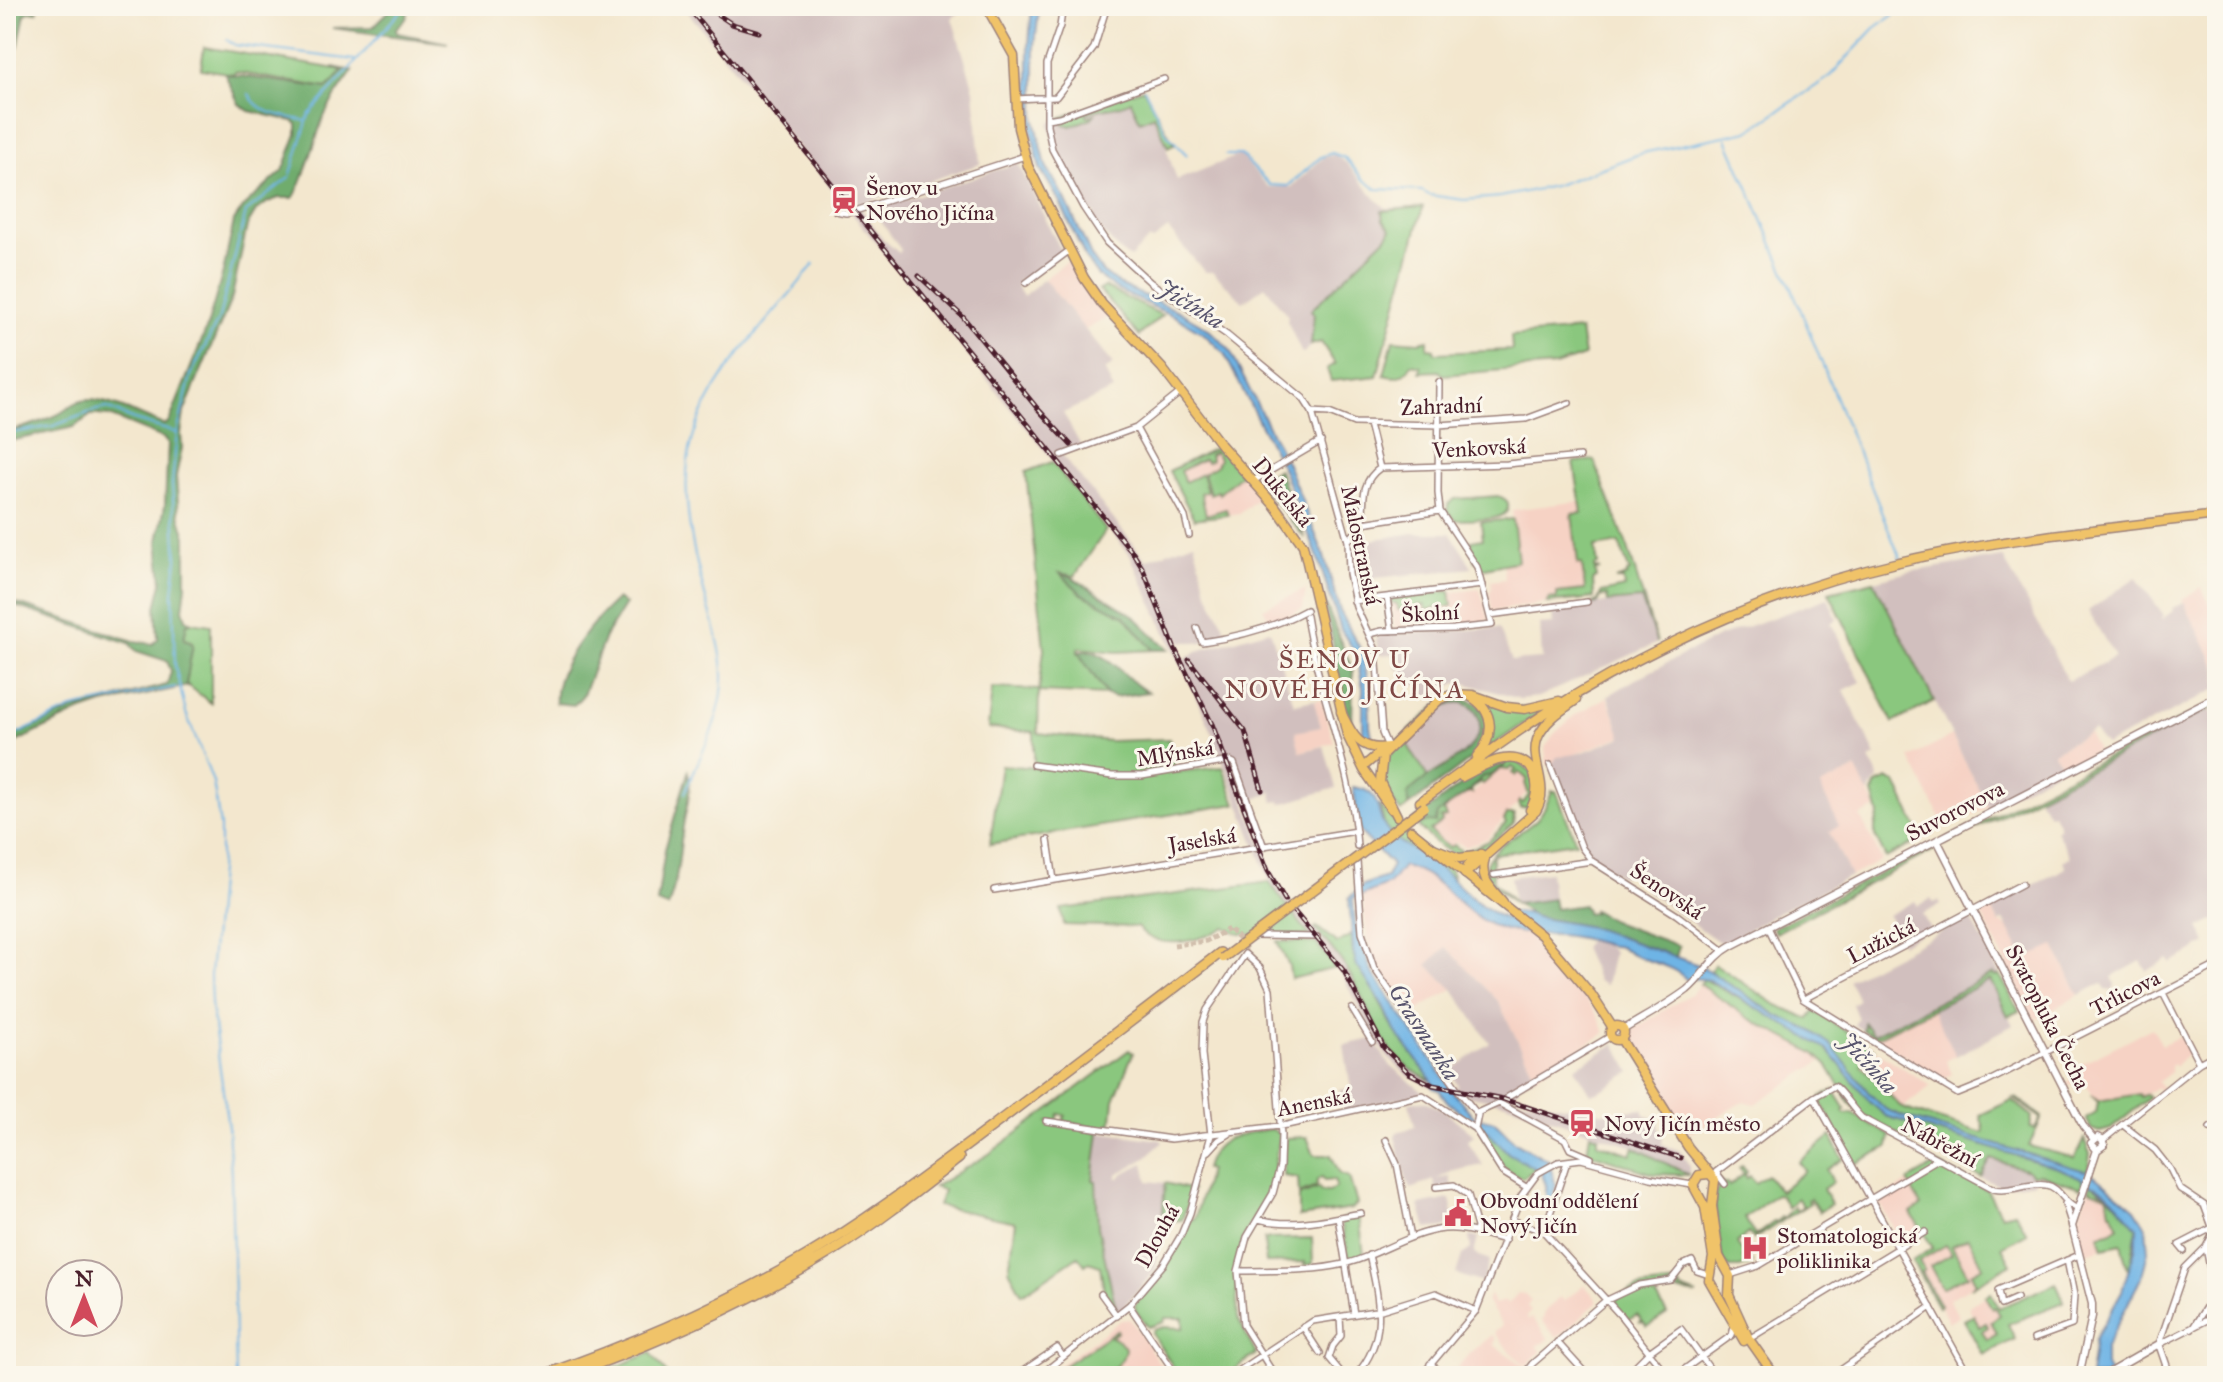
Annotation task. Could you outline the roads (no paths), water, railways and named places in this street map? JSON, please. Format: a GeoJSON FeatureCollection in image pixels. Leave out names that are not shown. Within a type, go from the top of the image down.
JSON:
{"type":"FeatureCollection","features":[{"type":"Feature","properties":{"kind":"highway"},"geometry":{"type":"LineString","coordinates":[[541,1376],[699,1313],[780,1271],[845,1232],[913,1186],[1222,956]]}},
{"type":"Feature","properties":{"kind":"highway"},"geometry":{"type":"LineString","coordinates":[[565,1376],[690,1326],[833,1251],[894,1209],[1222,956]]}},
{"type":"Feature","properties":{"kind":"main road","name":"Dukelská"},"geometry":{"type":"LineString","coordinates":[[986,6],[1014,56],[1020,99],[1018,128],[1025,156],[1070,250],[1100,301],[1181,392],[1299,538],[1308,560],[1341,712]]}},
{"type":"Feature","properties":{"kind":"main road"},"geometry":{"type":"LineString","coordinates":[[1222,956],[1461,775],[1576,697],[1629,664],[1715,623],[1775,599],[1856,573],[1990,544],[2217,517]]}},
{"type":"Feature","properties":{"kind":"main road"},"geometry":{"type":"LineString","coordinates":[[1363,769],[1440,699],[1463,694],[1481,696],[1507,707],[1525,709],[1576,697]]}},
{"type":"Feature","properties":{"kind":"main road"},"geometry":{"type":"LineString","coordinates":[[1461,775],[1483,749],[1491,727],[1488,714],[1481,704],[1463,694]]}},
{"type":"Feature","properties":{"kind":"main road"},"geometry":{"type":"LineString","coordinates":[[1431,847],[1464,859],[1488,851],[1532,815],[1539,805],[1543,787],[1535,758],[1535,743],[1549,722],[1576,697]]}},
{"type":"Feature","properties":{"kind":"main road"},"geometry":{"type":"LineString","coordinates":[[1341,712],[1357,742],[1385,750]]}},
{"type":"Feature","properties":{"kind":"main road"},"geometry":{"type":"LineString","coordinates":[[1341,712],[1347,735],[1363,769],[1397,816],[1380,782],[1385,750]]}},
{"type":"Feature","properties":{"kind":"main road"},"geometry":{"type":"LineString","coordinates":[[1461,775],[1507,758],[1526,764],[1535,774],[1538,788],[1531,808],[1465,874]]}},
{"type":"Feature","properties":{"kind":"main road"},"geometry":{"type":"LineString","coordinates":[[1411,830],[1541,935],[1568,963],[1617,1033],[1696,1167],[1695,1192],[1701,1196],[1713,1257],[1709,1282],[1746,1344],[1772,1376]]}},
{"type":"Feature","properties":{"kind":"main road"},"geometry":{"type":"LineString","coordinates":[[1488,851],[1483,875],[1503,902]]}},
{"type":"Feature","properties":{"kind":"main road"},"geometry":{"type":"LineString","coordinates":[[1662,1107],[1716,1182],[1715,1231],[1719,1256],[1728,1275],[1731,1301],[1749,1339],[1772,1376]]}},
{"type":"Feature","properties":{"kind":"main road"},"geometry":{"type":"LineString","coordinates":[[1695,1181],[1702,1174],[1710,1174]]}},
{"type":"Feature","properties":{"kind":"main road"},"geometry":{"type":"LineString","coordinates":[[1701,1196],[1714,1193]]}},
{"type":"Feature","properties":{"kind":"main road"},"geometry":{"type":"LineString","coordinates":[[1710,1273],[1718,1267],[1728,1275]]}},
{"type":"Feature","properties":{"kind":"main road"},"geometry":{"type":"LineString","coordinates":[[1715,1288],[1723,1288],[1728,1275]]}},
{"type":"Feature","properties":{"kind":"street","name":"Malostranská"},"geometry":{"type":"LineString","coordinates":[[1063,6],[1060,26],[1047,64],[1047,119],[1050,142],[1059,165],[1083,207],[1107,243],[1167,296],[1227,335],[1303,398],[1312,412],[1348,541],[1354,601],[1376,650],[1385,750]]}},
{"type":"Feature","properties":{"kind":"street"},"geometry":{"type":"LineString","coordinates":[[1020,99],[1056,97],[1094,48],[1107,6]]}},
{"type":"Feature","properties":{"kind":"street"},"geometry":{"type":"LineString","coordinates":[[1047,119],[1164,79]]}},
{"type":"Feature","properties":{"kind":"street"},"geometry":{"type":"LineString","coordinates":[[836,211],[855,211],[1025,156]]}},
{"type":"Feature","properties":{"kind":"street"},"geometry":{"type":"LineString","coordinates":[[1026,283],[1070,250]]}},
{"type":"Feature","properties":{"kind":"street"},"geometry":{"type":"LineString","coordinates":[[1439,382],[1440,511],[1477,567],[1490,615]]}},
{"type":"Feature","properties":{"kind":"street"},"geometry":{"type":"LineString","coordinates":[[1062,455],[1136,428],[1181,392]]}},
{"type":"Feature","properties":{"kind":"street","name":"Zahradní"},"geometry":{"type":"LineString","coordinates":[[1312,412],[1329,413],[1354,423],[1439,425],[1526,419],[1569,403]]}},
{"type":"Feature","properties":{"kind":"street"},"geometry":{"type":"LineString","coordinates":[[1348,541],[1363,523],[1369,475],[1380,468],[1369,423]]}},
{"type":"Feature","properties":{"kind":"street"},"geometry":{"type":"LineString","coordinates":[[1136,428],[1185,517],[1189,535]]}},
{"type":"Feature","properties":{"kind":"street"},"geometry":{"type":"LineString","coordinates":[[1253,481],[1321,441]]}},
{"type":"Feature","properties":{"kind":"street","name":"Venkovská"},"geometry":{"type":"LineString","coordinates":[[1380,468],[1507,464],[1580,457]]}},
{"type":"Feature","properties":{"kind":"street"},"geometry":{"type":"LineString","coordinates":[[1363,523],[1440,511]]}},
{"type":"Feature","properties":{"kind":"street"},"geometry":{"type":"LineString","coordinates":[[1354,601],[1482,585]]}},
{"type":"Feature","properties":{"kind":"street"},"geometry":{"type":"LineString","coordinates":[[1387,597],[1392,631]]}},
{"type":"Feature","properties":{"kind":"street","name":"Školní"},"geometry":{"type":"LineString","coordinates":[[1370,634],[1492,625],[1490,615],[1587,602]]}},
{"type":"Feature","properties":{"kind":"street"},"geometry":{"type":"LineString","coordinates":[[1197,628],[1202,642],[1216,640],[1269,627],[1318,608]]}},
{"type":"Feature","properties":{"kind":"street"},"geometry":{"type":"LineString","coordinates":[[1304,613],[1346,772],[1357,846]]}},
{"type":"Feature","properties":{"kind":"street","name":"Suvorovova"},"geometry":{"type":"LineString","coordinates":[[1617,1033],[1684,992],[1723,950],[2217,696]]}},
{"type":"Feature","properties":{"kind":"street","name":"Mlýnská"},"geometry":{"type":"LineString","coordinates":[[1033,765],[1112,776],[1142,776],[1230,761],[1234,763],[1264,847]]}},
{"type":"Feature","properties":{"kind":"street","name":"Šenovská"},"geometry":{"type":"LineString","coordinates":[[1550,765],[1582,848],[1592,861],[1677,915],[1723,950]]}},
{"type":"Feature","properties":{"kind":"street","name":"Jaselská"},"geometry":{"type":"LineString","coordinates":[[994,890],[1356,831]]}},
{"type":"Feature","properties":{"kind":"street"},"geometry":{"type":"LineString","coordinates":[[1048,840],[1054,880]]}},
{"type":"Feature","properties":{"kind":"street","name":"Svatopluka Čecha"},"geometry":{"type":"LineString","coordinates":[[1937,840],[2083,1126],[2093,1138]]}},
{"type":"Feature","properties":{"kind":"street"},"geometry":{"type":"LineString","coordinates":[[1357,861],[1362,932],[1374,968],[1477,1119],[1502,1172],[1526,1187]]}},
{"type":"Feature","properties":{"kind":"street"},"geometry":{"type":"LineString","coordinates":[[1494,875],[1592,861]]}},
{"type":"Feature","properties":{"kind":"street"},"geometry":{"type":"LineString","coordinates":[[1974,911],[2022,884]]}},
{"type":"Feature","properties":{"kind":"street","name":"Lužická"},"geometry":{"type":"LineString","coordinates":[[1803,999],[1974,911]]}},
{"type":"Feature","properties":{"kind":"street"},"geometry":{"type":"LineString","coordinates":[[1768,927],[1803,999]]}},
{"type":"Feature","properties":{"kind":"street"},"geometry":{"type":"LineString","coordinates":[[1253,936],[1317,937]]}},
{"type":"Feature","properties":{"kind":"street"},"geometry":{"type":"LineString","coordinates":[[1211,1135],[1202,1054],[1203,1022],[1207,1010],[1245,954],[1260,968],[1270,989],[1281,1151],[1276,1183],[1242,1249],[1238,1271],[1243,1325],[1275,1376]]}},
{"type":"Feature","properties":{"kind":"street","name":"Trlicova"},"geometry":{"type":"LineString","coordinates":[[1803,999],[1962,1094],[2217,965]]}},
{"type":"Feature","properties":{"kind":"street"},"geometry":{"type":"LineString","coordinates":[[2163,992],[2199,1063]]}},
{"type":"Feature","properties":{"kind":"street"},"geometry":{"type":"LineString","coordinates":[[1352,1009],[1372,1042]]}},
{"type":"Feature","properties":{"kind":"street"},"geometry":{"type":"LineString","coordinates":[[1508,1097],[1617,1033]]}},
{"type":"Feature","properties":{"kind":"street"},"geometry":{"type":"LineString","coordinates":[[2103,1140],[2199,1063],[2217,1053]]}},
{"type":"Feature","properties":{"kind":"street","name":"Nábřežní"},"geometry":{"type":"LineString","coordinates":[[1814,1097],[1836,1086],[1862,1118],[1994,1189],[2045,1184],[2053,1187],[2068,1205],[2076,1208]]}},
{"type":"Feature","properties":{"kind":"street","name":"Anenská"},"geometry":{"type":"LineString","coordinates":[[1046,1121],[1165,1139],[1280,1126],[1423,1095],[1477,1119]]}},
{"type":"Feature","properties":{"kind":"street"},"geometry":{"type":"LineString","coordinates":[[1725,1184],[1716,1172],[1814,1097],[1969,1376]]}},
{"type":"Feature","properties":{"kind":"street"},"geometry":{"type":"LineString","coordinates":[[1477,1119],[1499,1103],[1565,1139],[1570,1149],[1595,1161],[1651,1178],[1695,1181]]}},
{"type":"Feature","properties":{"kind":"street"},"geometry":{"type":"LineString","coordinates":[[2210,1128],[2217,1123]]}},
{"type":"Feature","properties":{"kind":"street"},"geometry":{"type":"LineString","coordinates":[[2123,1125],[2155,1150],[2185,1194],[2204,1205],[2214,1231],[2206,1247],[2183,1273],[2159,1344],[2170,1376]]}},
{"type":"Feature","properties":{"kind":"street"},"geometry":{"type":"LineString","coordinates":[[1205,1158],[1219,1140],[1235,1132]]}},
{"type":"Feature","properties":{"kind":"street","name":"Dlouhá"},"geometry":{"type":"LineString","coordinates":[[1039,1376],[1117,1316],[1163,1265],[1190,1213],[1211,1135]]}},
{"type":"Feature","properties":{"kind":"street"},"geometry":{"type":"LineString","coordinates":[[2097,1150],[2091,1144],[2093,1138],[2103,1140]]}},
{"type":"Feature","properties":{"kind":"street"},"geometry":{"type":"LineString","coordinates":[[1386,1140],[1397,1164],[1411,1237]]}},
{"type":"Feature","properties":{"kind":"street"},"geometry":{"type":"LineString","coordinates":[[2072,1226],[2103,1140]]}},
{"type":"Feature","properties":{"kind":"street"},"geometry":{"type":"LineString","coordinates":[[1421,1376],[1476,1311],[1526,1187],[1550,1165],[1574,1159],[1595,1161]]}},
{"type":"Feature","properties":{"kind":"street"},"geometry":{"type":"LineString","coordinates":[[1544,1232],[1566,1165],[1574,1159]]}},
{"type":"Feature","properties":{"kind":"street"},"geometry":{"type":"LineString","coordinates":[[1728,1275],[1758,1266],[1937,1159]]}},
{"type":"Feature","properties":{"kind":"street"},"geometry":{"type":"LineString","coordinates":[[1550,1165],[1560,1172],[1562,1178]]}},
{"type":"Feature","properties":{"kind":"street"},"geometry":{"type":"LineString","coordinates":[[1436,1187],[1454,1185],[1468,1195],[1476,1233]]}},
{"type":"Feature","properties":{"kind":"street"},"geometry":{"type":"LineString","coordinates":[[2064,1199],[2092,1304],[2079,1376]]}},
{"type":"Feature","properties":{"kind":"street"},"geometry":{"type":"LineString","coordinates":[[1258,1219],[1271,1223],[1293,1222],[1361,1213]]}},
{"type":"Feature","properties":{"kind":"street"},"geometry":{"type":"LineString","coordinates":[[1336,1218],[1354,1314]]}},
{"type":"Feature","properties":{"kind":"street"},"geometry":{"type":"LineString","coordinates":[[1512,1220],[1544,1232],[1620,1315],[1668,1376]]}},
{"type":"Feature","properties":{"kind":"street"},"geometry":{"type":"LineString","coordinates":[[1238,1271],[1346,1264],[1411,1237],[1443,1229],[1505,1240]]}},
{"type":"Feature","properties":{"kind":"street"},"geometry":{"type":"LineString","coordinates":[[2184,1251],[2179,1245],[2214,1231]]}},
{"type":"Feature","properties":{"kind":"street"},"geometry":{"type":"LineString","coordinates":[[1749,1339],[1925,1232]]}},
{"type":"Feature","properties":{"kind":"street"},"geometry":{"type":"LineString","coordinates":[[2192,1329],[2215,1293],[2206,1247]]}},
{"type":"Feature","properties":{"kind":"street"},"geometry":{"type":"LineString","coordinates":[[1355,1376],[1370,1354],[1381,1310],[1369,1255]]}},
{"type":"Feature","properties":{"kind":"street"},"geometry":{"type":"LineString","coordinates":[[2017,1298],[2001,1305],[1998,1290],[2079,1255]]}},
{"type":"Feature","properties":{"kind":"street"},"geometry":{"type":"LineString","coordinates":[[2034,1339],[2072,1325],[2074,1295],[2067,1260]]}},
{"type":"Feature","properties":{"kind":"street"},"geometry":{"type":"LineString","coordinates":[[1523,1376],[1532,1364],[1605,1301],[1639,1285],[1671,1280],[1683,1265],[1692,1261],[1697,1271],[1710,1273]]}},
{"type":"Feature","properties":{"kind":"street"},"geometry":{"type":"LineString","coordinates":[[1230,1376],[1313,1321],[1381,1310],[1436,1293],[1476,1311]]}},
{"type":"Feature","properties":{"kind":"street"},"geometry":{"type":"LineString","coordinates":[[1101,1294],[1117,1316]]}},
{"type":"Feature","properties":{"kind":"street"},"geometry":{"type":"LineString","coordinates":[[1129,1305],[1177,1376]]}},
{"type":"Feature","properties":{"kind":"street"},"geometry":{"type":"LineString","coordinates":[[1675,1376],[1735,1332],[1725,1306]]}},
{"type":"Feature","properties":{"kind":"street"},"geometry":{"type":"LineString","coordinates":[[1832,1376],[1931,1307]]}},
{"type":"Feature","properties":{"kind":"street"},"geometry":{"type":"LineString","coordinates":[[2107,1374],[2217,1315]]}},
{"type":"Feature","properties":{"kind":"street"},"geometry":{"type":"LineString","coordinates":[[1340,1317],[1341,1336],[1329,1358],[1344,1376]]}},
{"type":"Feature","properties":{"kind":"street"},"geometry":{"type":"LineString","coordinates":[[1303,1327],[1320,1353]]}},
{"type":"Feature","properties":{"kind":"street"},"geometry":{"type":"LineString","coordinates":[[1625,1376],[1649,1352],[1681,1329],[1715,1376]]}},
{"type":"Feature","properties":{"kind":"street"},"geometry":{"type":"LineString","coordinates":[[1557,1342],[1588,1376]]}},
{"type":"Feature","properties":{"kind":"street","name":"Dlouhá"},"geometry":{"type":"LineString","coordinates":[[1017,1375],[1057,1348],[1063,1357]]}},
{"type":"Feature","properties":{"kind":"street"},"geometry":{"type":"LineString","coordinates":[[1430,1364],[1445,1375]]}},
{"type":"Feature","properties":{"kind":"street"},"geometry":{"type":"LineString","coordinates":[[2121,1367],[2124,1376]]}},
{"type":"Feature","properties":{"kind":"water"},"geometry":{"type":"Polygon","coordinates":[[[1032,6],[1039,9],[1035,45],[1035,120],[1046,166],[1102,272],[1120,285],[1207,328],[1229,349],[1287,464],[1323,553],[1340,611],[1362,652],[1369,687],[1370,727],[1374,745],[1359,738],[1363,730],[1363,688],[1356,654],[1341,630],[1317,555],[1282,467],[1224,353],[1203,333],[1117,290],[1098,276],[1086,259],[1060,202],[1040,168],[1029,121],[1032,6]]]}},
{"type":"Feature","properties":{"kind":"water"},"geometry":{"type":"Polygon","coordinates":[[[1353,787],[1369,792],[1385,827],[1394,838],[1430,860],[1497,915],[1509,920],[1506,912],[1527,913],[1591,927],[1701,966],[1778,1016],[1810,1030],[1831,1045],[1885,1109],[2088,1170],[2135,1209],[2146,1227],[2148,1252],[2142,1276],[2105,1349],[2105,1366],[2112,1376],[2090,1376],[2095,1339],[2122,1291],[2135,1249],[2137,1228],[2114,1199],[2099,1187],[2061,1169],[1886,1116],[1871,1103],[1828,1050],[1709,980],[1692,978],[1688,981],[1672,969],[1619,947],[1575,937],[1516,932],[1496,927],[1472,913],[1429,877],[1403,866],[1389,884],[1353,899],[1355,922],[1371,970],[1454,1093],[1474,1117],[1494,1121],[1515,1142],[1548,1160],[1556,1185],[1550,1208],[1546,1207],[1546,1185],[1541,1172],[1508,1153],[1481,1125],[1472,1122],[1439,1090],[1433,1088],[1433,1082],[1395,1031],[1384,1007],[1357,966],[1349,898],[1363,885],[1386,877],[1392,865],[1360,832],[1353,787]]]}},
{"type":"Feature","properties":{"kind":"waterway"},"geometry":{"type":"LineString","coordinates":[[216,6],[218,10]]}},
{"type":"Feature","properties":{"kind":"waterway"},"geometry":{"type":"LineString","coordinates":[[6,434],[53,426],[107,408],[177,433],[191,375],[219,318],[246,212],[290,177],[309,115],[405,6]]}},
{"type":"Feature","properties":{"kind":"waterway"},"geometry":{"type":"LineString","coordinates":[[1225,155],[1241,155],[1270,185],[1288,186],[1321,157],[1332,153],[1345,158],[1364,180],[1377,189],[1422,191],[1429,195],[1464,200],[1500,197],[1554,186],[1642,153],[1748,131],[1828,78],[1875,28],[1906,6]]}},
{"type":"Feature","properties":{"kind":"waterway"},"geometry":{"type":"LineString","coordinates":[[227,40],[235,45],[355,60]]}},
{"type":"Feature","properties":{"kind":"waterway"},"geometry":{"type":"LineString","coordinates":[[1144,88],[1167,134],[1187,155]]}},
{"type":"Feature","properties":{"kind":"waterway"},"geometry":{"type":"LineString","coordinates":[[249,94],[266,110],[306,121]]}},
{"type":"Feature","properties":{"kind":"waterway"},"geometry":{"type":"LineString","coordinates":[[1727,139],[1793,291],[1900,558]]}},
{"type":"Feature","properties":{"kind":"waterway"},"geometry":{"type":"LineString","coordinates":[[685,793],[715,723],[723,678],[719,647],[688,517],[687,477],[693,438],[702,413],[729,367],[814,264]]}},
{"type":"Feature","properties":{"kind":"waterway"},"geometry":{"type":"LineString","coordinates":[[177,433],[172,484],[177,559],[173,593],[175,666],[186,713],[213,782],[220,826],[210,976],[228,1127],[236,1376]]}},
{"type":"Feature","properties":{"kind":"waterway"},"geometry":{"type":"LineString","coordinates":[[6,739],[76,707],[176,687]]}},
{"type":"Feature","properties":{"kind":"tunnel"},"geometry":{"type":"LineString","coordinates":[[1174,945],[1206,941],[1229,929],[1245,946],[1245,954]]}},
{"type":"Feature","properties":{"kind":"railway"},"geometry":{"type":"LineString","coordinates":[[687,6],[1133,553],[1212,724],[1268,871],[1285,900]]}},
{"type":"Feature","properties":{"kind":"railway"},"geometry":{"type":"LineString","coordinates":[[705,6],[732,24],[759,32]]}},
{"type":"Feature","properties":{"kind":"railway"},"geometry":{"type":"LineString","coordinates":[[919,276],[963,317],[1071,445]]}},
{"type":"Feature","properties":{"kind":"railway"},"geometry":{"type":"LineString","coordinates":[[1189,660],[1245,731],[1262,790]]}},
{"type":"Feature","properties":{"kind":"railway"},"geometry":{"type":"LineString","coordinates":[[1293,910],[1344,971],[1384,1048],[1409,1073],[1433,1085],[1503,1099],[1681,1158]]}},
{"type":"Feature","properties":{"kind":"place","name":"Šenov u Nového Jičína"},"geometry":{"type":"Point","coordinates":[844,200]}},
{"type":"Feature","properties":{"kind":"place","name":"Nový Jičín město"},"geometry":{"type":"Point","coordinates":[1582,1123]}},
{"type":"Feature","properties":{"kind":"place","name":"Obvodní oddělení Nový Jičín"},"geometry":{"type":"Point","coordinates":[1458,1213]}},
{"type":"Feature","properties":{"kind":"place","name":"Stomatologická poliklinika"},"geometry":{"type":"Point","coordinates":[1755,1248]}},
{"type":"Feature","properties":{"kind":"district","name":"ŠENOV U NOVÉHO JIČÍNA"},"geometry":{"type":"Point","coordinates":[1345,674]}},
{"type":"Feature","properties":{"kind":"water label","name":"Jičínka"},"geometry":{"type":"Point","coordinates":[1191,304]}},
{"type":"Feature","properties":{"kind":"water label","name":"Grasmanka"},"geometry":{"type":"Point","coordinates":[1424,1032]}},
{"type":"Feature","properties":{"kind":"water label","name":"Jičínka"},"geometry":{"type":"Point","coordinates":[1869,1063]}}]}
